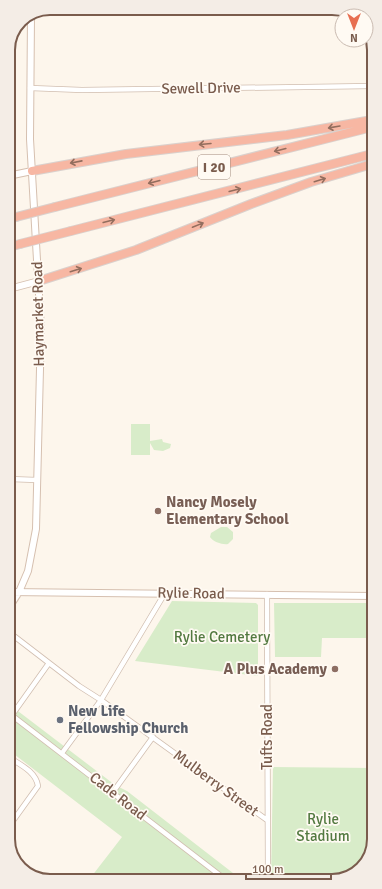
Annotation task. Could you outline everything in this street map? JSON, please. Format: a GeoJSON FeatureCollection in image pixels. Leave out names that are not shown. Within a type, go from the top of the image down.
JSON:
{"type":"FeatureCollection","features":[{"type":"Feature","properties":{"kind":"highway"},"geometry":{"type":"LineString","coordinates":[[32,171],[126,154],[288,135],[367,121]]}},
{"type":"Feature","properties":{"kind":"highway","name":"I 20"},"geometry":{"type":"LineString","coordinates":[[15,217],[367,128]]}},
{"type":"Feature","properties":{"kind":"highway","name":"I 20"},"geometry":{"type":"LineString","coordinates":[[15,245],[367,155]]}},
{"type":"Feature","properties":{"kind":"highway"},"geometry":{"type":"LineString","coordinates":[[39,281],[136,250],[288,190],[367,166]]}},
{"type":"Feature","properties":{"kind":"street","name":"Haymarket Road"},"geometry":{"type":"LineString","coordinates":[[15,598],[28,571],[33,550],[37,480],[41,329],[32,171],[30,88],[31,21]]}},
{"type":"Feature","properties":{"kind":"street","name":"Sewell Drive"},"geometry":{"type":"LineString","coordinates":[[30,88],[82,90],[367,86]]}},
{"type":"Feature","properties":{"kind":"street"},"geometry":{"type":"LineString","coordinates":[[15,175],[32,171]]}},
{"type":"Feature","properties":{"kind":"street"},"geometry":{"type":"LineString","coordinates":[[15,288],[39,281]]}},
{"type":"Feature","properties":{"kind":"street"},"geometry":{"type":"LineString","coordinates":[[15,479],[37,480]]}},
{"type":"Feature","properties":{"kind":"street","name":"Rylie Road"},"geometry":{"type":"LineString","coordinates":[[15,592],[166,592],[367,596]]}},
{"type":"Feature","properties":{"kind":"street"},"geometry":{"type":"LineString","coordinates":[[62,753],[101,700],[166,592]]}},
{"type":"Feature","properties":{"kind":"street","name":"Tufts Road"},"geometry":{"type":"LineString","coordinates":[[267,594],[268,874]]}},
{"type":"Feature","properties":{"kind":"street","name":"Mulberry Street"},"geometry":{"type":"LineString","coordinates":[[15,637],[267,820]]}},
{"type":"Feature","properties":{"kind":"street"},"geometry":{"type":"LineString","coordinates":[[15,709],[49,663]]}},
{"type":"Feature","properties":{"kind":"street","name":"Cade Road"},"geometry":{"type":"LineString","coordinates":[[15,717],[218,874]]}},
{"type":"Feature","properties":{"kind":"street"},"geometry":{"type":"LineString","coordinates":[[113,792],[153,737]]}},
{"type":"Feature","properties":{"kind":"street"},"geometry":{"type":"LineString","coordinates":[[15,761],[37,778],[38,786],[15,818]]}},
{"type":"Feature","properties":{"kind":"green space"},"geometry":{"type":"Polygon","coordinates":[[[131,424],[150,424],[150,441],[162,439],[163,442],[171,444],[170,448],[163,451],[154,450],[150,443],[150,455],[131,455],[131,424]]]}},
{"type":"Feature","properties":{"kind":"green space"},"geometry":{"type":"Polygon","coordinates":[[[221,527],[227,527],[233,532],[233,539],[228,544],[218,543],[210,537],[211,533],[221,527]]]}},
{"type":"Feature","properties":{"kind":"green space","name":"Rylie Cemetery"},"geometry":{"type":"Polygon","coordinates":[[[172,601],[256,603],[258,605],[258,676],[135,661],[172,601]]]}},
{"type":"Feature","properties":{"kind":"green space"},"geometry":{"type":"Polygon","coordinates":[[[274,603],[367,603],[367,638],[322,638],[321,657],[275,657],[274,603]]]}},
{"type":"Feature","properties":{"kind":"green space"},"geometry":{"type":"Polygon","coordinates":[[[15,709],[115,785],[127,791],[234,874],[93,874],[122,837],[15,755],[15,709]]]}},
{"type":"Feature","properties":{"kind":"green space","name":"Rylie Stadium"},"geometry":{"type":"Polygon","coordinates":[[[273,767],[367,768],[367,839],[365,850],[360,860],[351,868],[339,873],[271,874],[273,767]]]}},
{"type":"Feature","properties":{"kind":"place","name":"Nancy Mosely Elementary School"},"geometry":{"type":"Point","coordinates":[158,511]}},
{"type":"Feature","properties":{"kind":"place","name":"A Plus Academy"},"geometry":{"type":"Point","coordinates":[335,669]}},
{"type":"Feature","properties":{"kind":"place","name":"New Life Fellowship Church"},"geometry":{"type":"Point","coordinates":[60,720]}}]}
